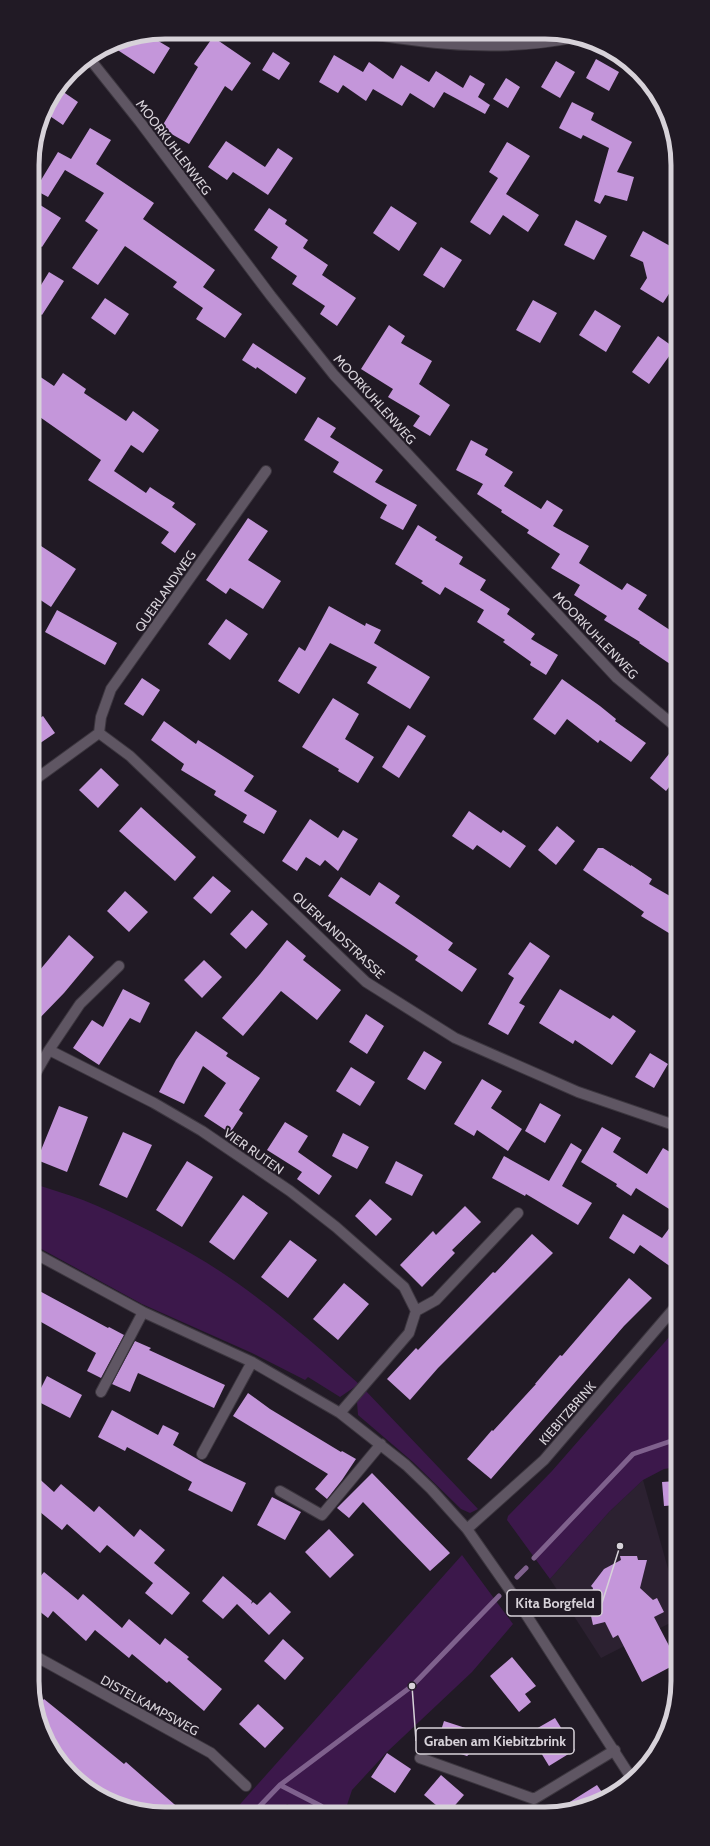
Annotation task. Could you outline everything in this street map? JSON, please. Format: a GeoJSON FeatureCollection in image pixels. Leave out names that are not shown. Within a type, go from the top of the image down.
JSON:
{"type":"FeatureCollection","features":[{"type":"Feature","properties":{"kind":"street"},"geometry":{"type":"LineString","coordinates":[[400,39],[457,45],[508,45],[561,40]]}},
{"type":"Feature","properties":{"kind":"street","name":"MOORKUHLENWEG"},"geometry":{"type":"LineString","coordinates":[[92,62],[140,122],[271,296],[334,375],[618,678],[671,721]]}},
{"type":"Feature","properties":{"kind":"street","name":"QUERLANDWEG"},"geometry":{"type":"LineString","coordinates":[[100,733],[101,717],[111,689],[266,471]]}},
{"type":"Feature","properties":{"kind":"street"},"geometry":{"type":"LineString","coordinates":[[39,777],[100,733]]}},
{"type":"Feature","properties":{"kind":"street","name":"QUERLANDSTRASSE"},"geometry":{"type":"LineString","coordinates":[[100,733],[130,756],[366,982],[455,1038],[578,1092],[671,1124]]}},
{"type":"Feature","properties":{"kind":"street"},"geometry":{"type":"LineString","coordinates":[[39,1067],[48,1050],[80,1004],[119,966]]}},
{"type":"Feature","properties":{"kind":"street","name":"VIER RUTEN"},"geometry":{"type":"LineString","coordinates":[[48,1050],[154,1103],[202,1131],[290,1191],[336,1227],[404,1287],[416,1311]]}},
{"type":"Feature","properties":{"kind":"street"},"geometry":{"type":"LineString","coordinates":[[340,1413],[409,1333],[416,1311],[436,1300],[518,1213]]}},
{"type":"Feature","properties":{"kind":"street"},"geometry":{"type":"LineString","coordinates":[[39,1256],[143,1312],[252,1362],[340,1413],[406,1465],[432,1489],[466,1529],[518,1602],[615,1750],[629,1774]]}},
{"type":"Feature","properties":{"kind":"street"},"geometry":{"type":"LineString","coordinates":[[101,1392],[143,1312]]}},
{"type":"Feature","properties":{"kind":"street","name":"KIEBITZBRINK"},"geometry":{"type":"LineString","coordinates":[[466,1529],[544,1460],[671,1312]]}},
{"type":"Feature","properties":{"kind":"street"},"geometry":{"type":"LineString","coordinates":[[202,1454],[252,1362]]}},
{"type":"Feature","properties":{"kind":"street"},"geometry":{"type":"LineString","coordinates":[[280,1491],[322,1515],[380,1444]]}},
{"type":"Feature","properties":{"kind":"street","name":"DISTELKAMPSWEG"},"geometry":{"type":"LineString","coordinates":[[39,1659],[211,1753],[246,1786]]}},
{"type":"Feature","properties":{"kind":"street"},"geometry":{"type":"LineString","coordinates":[[420,1758],[534,1799],[615,1750]]}},
{"type":"Feature","properties":{"kind":"shaded area"},"geometry":{"type":"Polygon","coordinates":[[[39,1186],[77,1198],[111,1212],[165,1239],[215,1268],[237,1282],[279,1314],[359,1384],[340,1397],[308,1377],[305,1380],[252,1353],[142,1304],[39,1248],[39,1186]]]}},
{"type":"Feature","properties":{"kind":"shaded area"},"geometry":{"type":"Polygon","coordinates":[[[671,1335],[671,1468],[664,1469],[643,1480],[609,1512],[550,1579],[507,1520],[508,1516],[552,1471],[671,1335]]]}},
{"type":"Feature","properties":{"kind":"shaded area"},"geometry":{"type":"Polygon","coordinates":[[[365,1390],[478,1509],[470,1513],[461,1509],[413,1462],[358,1415],[357,1402],[365,1390]]]}},
{"type":"Feature","properties":{"kind":"shaded area"},"geometry":{"type":"Polygon","coordinates":[[[643,1480],[671,1579],[671,1623],[601,1658],[550,1579],[609,1512],[643,1480]]]}},
{"type":"Feature","properties":{"kind":"shaded area"},"geometry":{"type":"Polygon","coordinates":[[[462,1555],[513,1624],[472,1672],[387,1752],[352,1790],[346,1807],[292,1807],[287,1804],[284,1807],[238,1807],[462,1555]]]}},
{"type":"Feature","properties":{"kind":"building"},"geometry":{"type":"Polygon","coordinates":[[[212,39],[216,39],[251,63],[232,91],[225,86],[189,144],[161,128],[198,67],[194,64],[212,39]]]}},
{"type":"Feature","properties":{"kind":"building"},"geometry":{"type":"Polygon","coordinates":[[[156,40],[170,48],[154,74],[116,49],[133,43],[156,40]]]}},
{"type":"Feature","properties":{"kind":"building"},"geometry":{"type":"Polygon","coordinates":[[[273,52],[290,63],[279,80],[262,70],[273,52]]]}},
{"type":"Feature","properties":{"kind":"building"},"geometry":{"type":"Polygon","coordinates":[[[334,55],[363,72],[369,62],[393,79],[401,65],[429,82],[436,71],[463,88],[470,75],[485,84],[478,97],[490,105],[485,114],[444,92],[434,108],[410,93],[402,106],[373,89],[366,101],[343,85],[338,93],[319,82],[334,55]]]}},
{"type":"Feature","properties":{"kind":"building"},"geometry":{"type":"Polygon","coordinates":[[[596,59],[619,72],[609,91],[586,78],[596,59]]]}},
{"type":"Feature","properties":{"kind":"building"},"geometry":{"type":"Polygon","coordinates":[[[556,61],[575,72],[560,98],[541,87],[556,61]]]}},
{"type":"Feature","properties":{"kind":"building"},"geometry":{"type":"Polygon","coordinates":[[[506,78],[520,87],[508,108],[493,99],[506,78]]]}},
{"type":"Feature","properties":{"kind":"building"},"geometry":{"type":"Polygon","coordinates":[[[63,92],[78,102],[63,125],[49,116],[63,92]]]}},
{"type":"Feature","properties":{"kind":"building"},"geometry":{"type":"Polygon","coordinates":[[[572,102],[594,113],[591,120],[632,142],[617,172],[634,177],[627,201],[605,195],[600,204],[594,201],[609,148],[583,135],[581,139],[559,128],[572,102]]]}},
{"type":"Feature","properties":{"kind":"building"},"geometry":{"type":"Polygon","coordinates":[[[90,128],[111,140],[96,164],[154,203],[143,219],[215,270],[203,287],[242,314],[225,338],[196,319],[203,308],[173,287],[177,282],[125,246],[98,285],[72,268],[98,230],[85,221],[104,193],[65,170],[48,197],[39,192],[39,183],[58,152],[71,159],[90,128]]]}},
{"type":"Feature","properties":{"kind":"building"},"geometry":{"type":"Polygon","coordinates":[[[226,141],[265,167],[278,148],[293,158],[268,195],[233,172],[227,180],[208,167],[226,141]]]}},
{"type":"Feature","properties":{"kind":"building"},"geometry":{"type":"Polygon","coordinates":[[[507,142],[530,156],[506,194],[539,215],[528,232],[503,215],[490,235],[470,222],[498,178],[489,172],[507,142]]]}},
{"type":"Feature","properties":{"kind":"building"},"geometry":{"type":"Polygon","coordinates":[[[39,204],[61,218],[42,247],[39,245],[39,204]]]}},
{"type":"Feature","properties":{"kind":"building"},"geometry":{"type":"Polygon","coordinates":[[[391,206],[417,223],[399,251],[373,233],[391,206]]]}},
{"type":"Feature","properties":{"kind":"building"},"geometry":{"type":"Polygon","coordinates":[[[269,208],[287,220],[285,224],[308,240],[303,248],[328,265],[322,275],[356,298],[337,326],[320,314],[325,306],[292,284],[297,276],[271,258],[278,247],[254,230],[269,208]]]}},
{"type":"Feature","properties":{"kind":"building"},"geometry":{"type":"Polygon","coordinates":[[[576,220],[607,236],[594,260],[564,245],[576,220]]]}},
{"type":"Feature","properties":{"kind":"building"},"geometry":{"type":"Polygon","coordinates":[[[643,231],[671,246],[671,291],[663,303],[640,289],[647,278],[643,262],[630,256],[643,231]]]}},
{"type":"Feature","properties":{"kind":"building"},"geometry":{"type":"Polygon","coordinates":[[[441,247],[462,260],[444,288],[423,275],[441,247]]]}},
{"type":"Feature","properties":{"kind":"building"},"geometry":{"type":"Polygon","coordinates":[[[49,272],[64,281],[42,315],[39,313],[39,288],[49,272]]]}},
{"type":"Feature","properties":{"kind":"building"},"geometry":{"type":"Polygon","coordinates":[[[105,298],[129,314],[115,335],[91,318],[105,298]]]}},
{"type":"Feature","properties":{"kind":"building"},"geometry":{"type":"Polygon","coordinates":[[[533,300],[557,313],[540,343],[516,330],[533,300]]]}},
{"type":"Feature","properties":{"kind":"building"},"geometry":{"type":"Polygon","coordinates":[[[595,310],[621,326],[606,352],[579,335],[595,310]]]}},
{"type":"Feature","properties":{"kind":"building"},"geometry":{"type":"Polygon","coordinates":[[[389,325],[405,336],[401,343],[432,361],[419,384],[450,405],[430,436],[413,426],[420,416],[388,397],[393,389],[361,369],[389,325]]]}},
{"type":"Feature","properties":{"kind":"building"},"geometry":{"type":"Polygon","coordinates":[[[658,336],[671,345],[671,354],[649,384],[632,372],[658,336]]]}},
{"type":"Feature","properties":{"kind":"building"},"geometry":{"type":"Polygon","coordinates":[[[253,343],[306,378],[296,394],[257,367],[256,369],[242,360],[253,343]]]}},
{"type":"Feature","properties":{"kind":"building"},"geometry":{"type":"Polygon","coordinates":[[[63,373],[86,389],[84,393],[126,421],[133,411],[159,430],[143,453],[131,445],[114,471],[146,493],[150,487],[175,503],[172,507],[196,524],[175,553],[161,543],[169,532],[88,480],[101,460],[39,416],[39,376],[54,386],[63,373]]]}},
{"type":"Feature","properties":{"kind":"building"},"geometry":{"type":"Polygon","coordinates":[[[318,417],[336,428],[330,437],[383,470],[375,482],[417,505],[403,530],[380,518],[387,505],[333,472],[339,462],[304,440],[318,417]]]}},
{"type":"Feature","properties":{"kind":"building"},"geometry":{"type":"Polygon","coordinates":[[[471,440],[488,449],[485,455],[513,472],[504,486],[541,509],[547,500],[563,510],[553,526],[589,546],[579,563],[622,590],[627,583],[647,595],[638,609],[671,631],[671,665],[639,643],[640,642],[604,620],[607,616],[574,595],[580,585],[551,568],[560,554],[527,533],[529,530],[477,494],[483,484],[456,470],[471,440]]]}},
{"type":"Feature","properties":{"kind":"building"},"geometry":{"type":"Polygon","coordinates":[[[248,518],[268,531],[248,560],[281,581],[263,609],[230,588],[226,594],[206,580],[248,518]]]}},
{"type":"Feature","properties":{"kind":"building"},"geometry":{"type":"Polygon","coordinates":[[[418,525],[437,537],[435,540],[463,557],[459,564],[486,580],[480,590],[510,609],[507,614],[535,634],[531,639],[558,655],[546,675],[530,665],[531,662],[503,642],[505,640],[477,622],[484,610],[445,587],[440,595],[421,583],[423,581],[395,564],[418,525]]]}},
{"type":"Feature","properties":{"kind":"building"},"geometry":{"type":"Polygon","coordinates":[[[39,545],[76,569],[51,607],[39,599],[39,545]]]}},
{"type":"Feature","properties":{"kind":"building"},"geometry":{"type":"Polygon","coordinates":[[[329,606],[365,626],[366,623],[381,630],[374,643],[430,677],[410,709],[367,683],[377,667],[330,643],[299,694],[278,681],[299,647],[305,651],[329,606]]]}},
{"type":"Feature","properties":{"kind":"building"},"geometry":{"type":"Polygon","coordinates":[[[57,610],[117,643],[105,665],[45,632],[57,610]]]}},
{"type":"Feature","properties":{"kind":"building"},"geometry":{"type":"Polygon","coordinates":[[[226,619],[248,634],[230,660],[208,644],[226,619]]]}},
{"type":"Feature","properties":{"kind":"building"},"geometry":{"type":"Polygon","coordinates":[[[142,678],[160,690],[143,716],[124,704],[142,678]]]}},
{"type":"Feature","properties":{"kind":"building"},"geometry":{"type":"Polygon","coordinates":[[[562,679],[600,706],[616,719],[615,721],[646,743],[631,762],[600,740],[598,743],[567,719],[555,735],[533,719],[562,679]]]}},
{"type":"Feature","properties":{"kind":"building"},"geometry":{"type":"Polygon","coordinates":[[[333,698],[359,714],[345,739],[374,757],[358,783],[338,771],[339,769],[302,747],[333,698]]]}},
{"type":"Feature","properties":{"kind":"building"},"geometry":{"type":"Polygon","coordinates":[[[43,716],[55,733],[39,744],[39,719],[43,716]]]}},
{"type":"Feature","properties":{"kind":"building"},"geometry":{"type":"Polygon","coordinates":[[[164,721],[196,744],[198,740],[254,776],[244,791],[277,811],[264,834],[243,822],[247,815],[214,795],[216,791],[181,770],[184,764],[151,740],[164,721]]]}},
{"type":"Feature","properties":{"kind":"building"},"geometry":{"type":"Polygon","coordinates":[[[408,725],[426,736],[399,778],[382,767],[408,725]]]}},
{"type":"Feature","properties":{"kind":"building"},"geometry":{"type":"Polygon","coordinates":[[[671,751],[671,784],[666,791],[650,778],[671,751]]]}},
{"type":"Feature","properties":{"kind":"building"},"geometry":{"type":"Polygon","coordinates":[[[101,768],[119,785],[98,808],[79,790],[101,768]]]}},
{"type":"Feature","properties":{"kind":"building"},"geometry":{"type":"Polygon","coordinates":[[[141,807],[196,857],[175,881],[119,831],[141,807]]]}},
{"type":"Feature","properties":{"kind":"building"},"geometry":{"type":"Polygon","coordinates":[[[469,811],[501,833],[503,830],[526,846],[510,868],[477,845],[473,850],[452,836],[469,811]]]}},
{"type":"Feature","properties":{"kind":"building"},"geometry":{"type":"Polygon","coordinates":[[[310,819],[338,838],[343,830],[358,839],[338,871],[325,860],[320,866],[306,857],[297,871],[282,861],[310,819]]]}},
{"type":"Feature","properties":{"kind":"building"},"geometry":{"type":"Polygon","coordinates":[[[557,826],[575,841],[556,865],[538,850],[557,826]]]}},
{"type":"Feature","properties":{"kind":"building"},"geometry":{"type":"Polygon","coordinates":[[[598,848],[603,848],[652,879],[649,884],[671,897],[671,934],[641,916],[644,912],[583,870],[598,848]]]}},
{"type":"Feature","properties":{"kind":"building"},"geometry":{"type":"Polygon","coordinates":[[[213,876],[231,891],[211,914],[193,898],[213,876]]]}},
{"type":"Feature","properties":{"kind":"building"},"geometry":{"type":"Polygon","coordinates":[[[341,877],[370,896],[379,882],[400,896],[395,903],[453,943],[448,950],[477,969],[462,992],[415,960],[418,956],[328,896],[341,877]]]}},
{"type":"Feature","properties":{"kind":"building"},"geometry":{"type":"Polygon","coordinates":[[[125,891],[148,912],[129,932],[107,911],[125,891]]]}},
{"type":"Feature","properties":{"kind":"building"},"geometry":{"type":"Polygon","coordinates":[[[252,910],[268,924],[246,949],[230,934],[252,910]]]}},
{"type":"Feature","properties":{"kind":"building"},"geometry":{"type":"Polygon","coordinates":[[[69,935],[94,957],[64,993],[39,1019],[39,971],[69,935]]]}},
{"type":"Feature","properties":{"kind":"building"},"geometry":{"type":"Polygon","coordinates":[[[287,940],[306,956],[303,960],[341,990],[317,1020],[281,991],[243,1036],[222,1018],[287,940]]]}},
{"type":"Feature","properties":{"kind":"building"},"geometry":{"type":"Polygon","coordinates":[[[530,942],[550,956],[519,1003],[525,1006],[508,1035],[488,1024],[514,978],[508,974],[530,942]]]}},
{"type":"Feature","properties":{"kind":"building"},"geometry":{"type":"Polygon","coordinates":[[[204,960],[222,977],[202,998],[184,980],[204,960]]]}},
{"type":"Feature","properties":{"kind":"building"},"geometry":{"type":"Polygon","coordinates":[[[123,989],[150,1003],[140,1023],[130,1018],[99,1065],[73,1048],[92,1020],[103,1027],[123,989]]]}},
{"type":"Feature","properties":{"kind":"building"},"geometry":{"type":"Polygon","coordinates":[[[560,989],[610,1019],[613,1015],[636,1031],[612,1065],[575,1040],[573,1044],[539,1023],[560,989]]]}},
{"type":"Feature","properties":{"kind":"building"},"geometry":{"type":"Polygon","coordinates":[[[366,1014],[384,1026],[367,1054],[349,1042],[366,1014]]]}},
{"type":"Feature","properties":{"kind":"building"},"geometry":{"type":"Polygon","coordinates":[[[196,1031],[228,1053],[226,1056],[260,1078],[239,1110],[243,1113],[230,1133],[204,1116],[226,1083],[203,1066],[184,1104],[159,1092],[176,1060],[196,1031]]]}},
{"type":"Feature","properties":{"kind":"building"},"geometry":{"type":"Polygon","coordinates":[[[424,1051],[442,1062],[425,1090],[407,1079],[424,1051]]]}},
{"type":"Feature","properties":{"kind":"building"},"geometry":{"type":"Polygon","coordinates":[[[650,1053],[668,1064],[654,1088],[635,1077],[650,1053]]]}},
{"type":"Feature","properties":{"kind":"building"},"geometry":{"type":"Polygon","coordinates":[[[351,1067],[375,1082],[360,1106],[336,1091],[351,1067]]]}},
{"type":"Feature","properties":{"kind":"building"},"geometry":{"type":"Polygon","coordinates":[[[482,1079],[502,1091],[491,1108],[522,1129],[508,1151],[477,1130],[474,1136],[454,1124],[482,1079]]]}},
{"type":"Feature","properties":{"kind":"building"},"geometry":{"type":"Polygon","coordinates":[[[540,1103],[561,1115],[545,1143],[525,1131],[540,1103]]]}},
{"type":"Feature","properties":{"kind":"building"},"geometry":{"type":"Polygon","coordinates":[[[59,1106],[88,1117],[67,1172],[39,1161],[39,1155],[59,1106]]]}},
{"type":"Feature","properties":{"kind":"building"},"geometry":{"type":"Polygon","coordinates":[[[285,1122],[308,1136],[298,1152],[332,1176],[319,1195],[297,1179],[302,1172],[267,1150],[285,1122]]]}},
{"type":"Feature","properties":{"kind":"building"},"geometry":{"type":"Polygon","coordinates":[[[602,1127],[621,1138],[613,1152],[647,1174],[663,1148],[671,1153],[671,1210],[636,1188],[631,1196],[616,1186],[617,1184],[581,1162],[602,1127]]]}},
{"type":"Feature","properties":{"kind":"building"},"geometry":{"type":"Polygon","coordinates":[[[123,1132],[152,1145],[127,1198],[99,1185],[123,1132]]]}},
{"type":"Feature","properties":{"kind":"building"},"geometry":{"type":"Polygon","coordinates":[[[343,1133],[369,1147],[357,1169],[332,1156],[343,1133]]]}},
{"type":"Feature","properties":{"kind":"building"},"geometry":{"type":"Polygon","coordinates":[[[571,1143],[582,1150],[562,1186],[592,1203],[578,1225],[526,1194],[525,1196],[492,1178],[504,1156],[549,1181],[571,1143]]]}},
{"type":"Feature","properties":{"kind":"building"},"geometry":{"type":"Polygon","coordinates":[[[187,1161],[213,1177],[182,1227],[156,1210],[187,1161]]]}},
{"type":"Feature","properties":{"kind":"building"},"geometry":{"type":"Polygon","coordinates":[[[396,1161],[423,1175],[412,1196],[385,1183],[396,1161]]]}},
{"type":"Feature","properties":{"kind":"building"},"geometry":{"type":"Polygon","coordinates":[[[243,1195],[268,1213],[234,1260],[209,1242],[243,1195]]]}},
{"type":"Feature","properties":{"kind":"building"},"geometry":{"type":"Polygon","coordinates":[[[370,1199],[392,1219],[376,1236],[355,1216],[370,1199]]]}},
{"type":"Feature","properties":{"kind":"building"},"geometry":{"type":"Polygon","coordinates":[[[465,1206],[481,1222],[452,1250],[455,1253],[422,1287],[400,1265],[433,1231],[436,1235],[465,1206]]]}},
{"type":"Feature","properties":{"kind":"building"},"geometry":{"type":"Polygon","coordinates":[[[623,1214],[662,1238],[671,1226],[671,1267],[640,1245],[634,1254],[609,1238],[623,1214]]]}},
{"type":"Feature","properties":{"kind":"building"},"geometry":{"type":"Polygon","coordinates":[[[532,1234],[553,1253],[438,1368],[410,1400],[387,1379],[416,1348],[418,1350],[493,1272],[495,1273],[532,1234]]]}},
{"type":"Feature","properties":{"kind":"building"},"geometry":{"type":"Polygon","coordinates":[[[290,1240],[317,1260],[288,1298],[261,1277],[290,1240]]]}},
{"type":"Feature","properties":{"kind":"building"},"geometry":{"type":"Polygon","coordinates":[[[629,1278],[652,1298],[624,1326],[491,1479],[467,1459],[492,1430],[493,1431],[536,1384],[560,1355],[562,1356],[629,1278]]]}},
{"type":"Feature","properties":{"kind":"building"},"geometry":{"type":"Polygon","coordinates":[[[344,1283],[369,1304],[338,1340],[313,1319],[344,1283]]]}},
{"type":"Feature","properties":{"kind":"building"},"geometry":{"type":"Polygon","coordinates":[[[39,1291],[124,1335],[101,1378],[87,1371],[96,1353],[39,1321],[39,1291]]]}},
{"type":"Feature","properties":{"kind":"building"},"geometry":{"type":"Polygon","coordinates":[[[135,1341],[151,1348],[149,1350],[225,1385],[214,1408],[138,1373],[130,1392],[112,1384],[135,1341]]]}},
{"type":"Feature","properties":{"kind":"building"},"geometry":{"type":"Polygon","coordinates":[[[47,1376],[82,1395],[70,1418],[39,1402],[39,1392],[47,1376]]]}},
{"type":"Feature","properties":{"kind":"building"},"geometry":{"type":"Polygon","coordinates":[[[248,1393],[270,1409],[341,1452],[342,1451],[356,1459],[327,1499],[315,1489],[328,1474],[233,1416],[248,1393]]]}},
{"type":"Feature","properties":{"kind":"building"},"geometry":{"type":"Polygon","coordinates":[[[112,1410],[158,1435],[163,1425],[179,1433],[173,1445],[204,1463],[246,1483],[232,1512],[188,1490],[192,1482],[127,1447],[125,1451],[98,1437],[112,1410]]]}},
{"type":"Feature","properties":{"kind":"building"},"geometry":{"type":"Polygon","coordinates":[[[372,1473],[450,1553],[430,1571],[363,1502],[349,1518],[337,1508],[372,1473]]]}},
{"type":"Feature","properties":{"kind":"building"},"geometry":{"type":"Polygon","coordinates":[[[39,1478],[54,1492],[61,1484],[94,1512],[99,1506],[134,1537],[140,1529],[165,1550],[154,1563],[190,1593],[172,1615],[145,1593],[153,1583],[107,1545],[100,1553],[67,1524],[62,1530],[39,1511],[39,1478]]]}},
{"type":"Feature","properties":{"kind":"building"},"geometry":{"type":"Polygon","coordinates":[[[671,1481],[671,1505],[664,1506],[662,1482],[671,1481]]]}},
{"type":"Feature","properties":{"kind":"building"},"geometry":{"type":"Polygon","coordinates":[[[272,1497],[301,1512],[285,1540],[257,1525],[272,1497]]]}},
{"type":"Feature","properties":{"kind":"building"},"geometry":{"type":"Polygon","coordinates":[[[329,1529],[354,1555],[330,1578],[305,1552],[329,1529]]]}},
{"type":"Feature","properties":{"kind":"building"},"geometry":{"type":"Polygon","coordinates":[[[620,1556],[637,1556],[638,1560],[647,1560],[640,1588],[653,1600],[657,1598],[664,1612],[654,1617],[671,1650],[671,1667],[642,1682],[618,1635],[613,1638],[605,1622],[593,1625],[589,1607],[593,1588],[591,1586],[604,1569],[621,1560],[620,1556]]]}},
{"type":"Feature","properties":{"kind":"building"},"geometry":{"type":"Polygon","coordinates":[[[44,1572],[78,1600],[83,1594],[122,1628],[129,1619],[160,1645],[165,1638],[189,1657],[187,1659],[222,1689],[204,1711],[169,1681],[167,1683],[132,1654],[129,1658],[95,1630],[86,1641],[53,1611],[48,1618],[39,1611],[39,1578],[44,1572]]]}},
{"type":"Feature","properties":{"kind":"building"},"geometry":{"type":"Polygon","coordinates":[[[223,1576],[252,1601],[251,1604],[253,1602],[257,1605],[270,1592],[291,1612],[269,1635],[237,1604],[223,1619],[202,1601],[223,1576]]]}},
{"type":"Feature","properties":{"kind":"building"},"geometry":{"type":"Polygon","coordinates":[[[283,1639],[304,1658],[285,1680],[264,1661],[283,1639]]]}},
{"type":"Feature","properties":{"kind":"building"},"geometry":{"type":"Polygon","coordinates":[[[512,1657],[536,1686],[525,1694],[531,1702],[519,1712],[490,1676],[512,1657]]]}},
{"type":"Feature","properties":{"kind":"building"},"geometry":{"type":"Polygon","coordinates":[[[44,1699],[124,1764],[126,1762],[177,1807],[141,1805],[109,1794],[88,1781],[65,1758],[61,1752],[62,1750],[56,1744],[46,1721],[41,1703],[44,1699]]]}},
{"type":"Feature","properties":{"kind":"building"},"geometry":{"type":"Polygon","coordinates":[[[258,1704],[284,1728],[265,1748],[239,1724],[258,1704]]]}},
{"type":"Feature","properties":{"kind":"building"},"geometry":{"type":"Polygon","coordinates":[[[555,1718],[575,1750],[549,1766],[529,1733],[555,1718]]]}},
{"type":"Feature","properties":{"kind":"building"},"geometry":{"type":"Polygon","coordinates":[[[444,1721],[490,1736],[467,1756],[436,1746],[444,1721]]]}},
{"type":"Feature","properties":{"kind":"building"},"geometry":{"type":"Polygon","coordinates":[[[387,1753],[411,1769],[395,1793],[371,1777],[387,1753]]]}},
{"type":"Feature","properties":{"kind":"building"},"geometry":{"type":"Polygon","coordinates":[[[441,1775],[464,1795],[454,1807],[438,1807],[424,1795],[441,1775]]]}},
{"type":"Feature","properties":{"kind":"building"},"geometry":{"type":"Polygon","coordinates":[[[597,1785],[602,1793],[577,1803],[564,1806],[597,1785]]]}},
{"type":"Feature","properties":{"kind":"waterway"},"geometry":{"type":"LineString","coordinates":[[534,1558],[633,1454],[671,1441]]}},
{"type":"Feature","properties":{"kind":"waterway"},"geometry":{"type":"LineString","coordinates":[[517,1577],[526,1568]]}},
{"type":"Feature","properties":{"kind":"waterway"},"geometry":{"type":"LineString","coordinates":[[259,1807],[280,1785],[412,1686],[499,1596]]}},
{"type":"Feature","properties":{"kind":"waterway"},"geometry":{"type":"LineString","coordinates":[[280,1785],[322,1807]]}},
{"type":"Feature","properties":{"kind":"place","name":"Kita Borgfeld"},"geometry":{"type":"Point","coordinates":[620,1546]}},
{"type":"Feature","properties":{"kind":"place","name":"Graben am Kiebitzbrink"},"geometry":{"type":"Point","coordinates":[412,1686]}}]}
